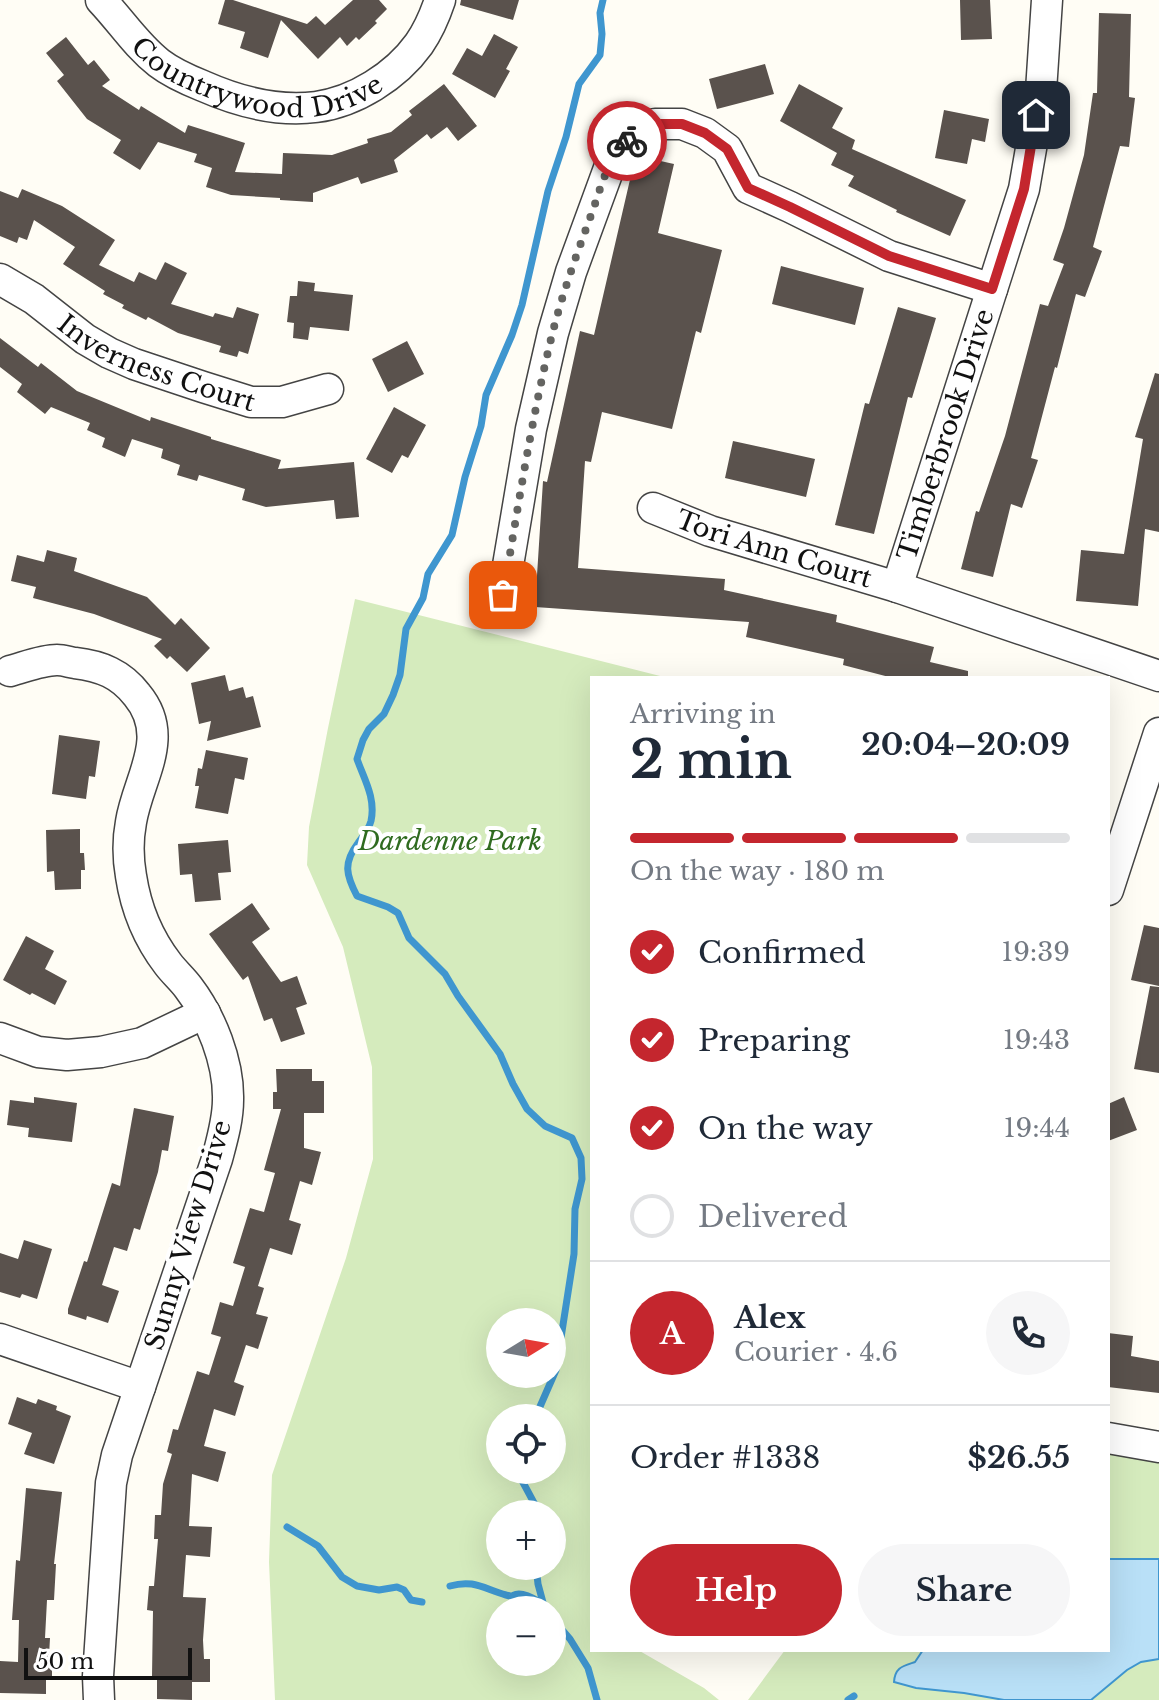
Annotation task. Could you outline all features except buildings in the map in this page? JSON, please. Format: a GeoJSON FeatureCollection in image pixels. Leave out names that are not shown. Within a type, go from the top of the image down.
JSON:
{"type":"FeatureCollection","features":[{"type":"Feature","properties":{"kind":"street","name":"Countrywood Drive"},"geometry":{"type":"LineString","coordinates":[[101,0],[142,48],[188,80],[245,101],[283,107],[317,107],[371,88],[419,44],[440,0]]}},
{"type":"Feature","properties":{"kind":"street","name":"Timberbrook Drive"},"geometry":{"type":"LineString","coordinates":[[897,587],[1024,189],[1041,91],[1047,0]]}},
{"type":"Feature","properties":{"kind":"street"},"geometry":{"type":"LineString","coordinates":[[503,595],[531,429],[553,333],[571,272],[615,152],[636,133],[655,124],[682,124],[705,133],[727,149],[748,188],[889,256],[992,289]]}},
{"type":"Feature","properties":{"kind":"street","name":"Inverness Court"},"geometry":{"type":"LineString","coordinates":[[0,279],[34,299],[85,339],[134,364],[251,402],[282,402],[328,389]]}},
{"type":"Feature","properties":{"kind":"street","name":"Tori Ann Court"},"geometry":{"type":"LineString","coordinates":[[653,508],[710,531],[897,587],[1159,676]]}},
{"type":"Feature","properties":{"kind":"street","name":"Sunny View Drive"},"geometry":{"type":"LineString","coordinates":[[10,671],[58,660],[89,664],[109,670],[121,679],[149,712],[152,750],[131,821],[130,872],[135,898],[144,927],[155,946],[205,1013],[218,1044],[228,1098],[225,1129],[217,1159],[117,1455],[111,1483],[99,1700]]}},
{"type":"Feature","properties":{"kind":"street"},"geometry":{"type":"LineString","coordinates":[[1110,884],[1159,733]]}},
{"type":"Feature","properties":{"kind":"street"},"geometry":{"type":"LineString","coordinates":[[0,1038],[38,1052],[67,1055],[101,1052],[142,1043],[205,1013]]}},
{"type":"Feature","properties":{"kind":"street"},"geometry":{"type":"LineString","coordinates":[[0,1339],[140,1387]]}},
{"type":"Feature","properties":{"kind":"street"},"geometry":{"type":"LineString","coordinates":[[1110,1438],[1159,1447]]}},
{"type":"Feature","properties":{"kind":"green space","name":"Dardenne Park"},"geometry":{"type":"Polygon","coordinates":[[[355,599],[660,676],[590,676],[590,1652],[641,1652],[719,1700],[275,1700],[269,1562],[272,1475],[346,1258],[373,1159],[372,1067],[343,947],[307,865],[309,827],[355,599]]]}},
{"type":"Feature","properties":{"kind":"green space"},"geometry":{"type":"Polygon","coordinates":[[[1110,1452],[1159,1461],[1159,1700],[748,1700],[784,1652],[1110,1652],[1110,1452]]]}},
{"type":"Feature","properties":{"kind":"water"},"geometry":{"type":"Polygon","coordinates":[[[1110,1559],[1159,1559],[1159,1659],[1141,1662],[1127,1670],[1091,1700],[1004,1700],[894,1682],[898,1670],[915,1662],[922,1652],[1110,1652],[1110,1559]]]}},
{"type":"Feature","properties":{"kind":"waterway"},"geometry":{"type":"LineString","coordinates":[[541,1404],[556,1370],[574,1254],[575,1209],[582,1179],[581,1158],[572,1138],[545,1126],[527,1109],[500,1054],[445,974],[409,938],[398,913],[357,896],[350,882],[348,863],[369,827],[372,813],[368,789],[357,759],[369,729],[384,714],[393,695],[400,675],[406,629],[423,598],[428,574],[452,535],[481,426],[486,395],[522,305],[548,191],[579,84],[600,55],[603,0]]}},
{"type":"Feature","properties":{"kind":"waterway"},"geometry":{"type":"LineString","coordinates":[[524,1484],[532,1500]]}},
{"type":"Feature","properties":{"kind":"waterway"},"geometry":{"type":"LineString","coordinates":[[287,1527],[318,1546],[342,1577],[357,1586],[379,1590],[397,1587],[404,1590],[411,1600],[422,1602]]}},
{"type":"Feature","properties":{"kind":"waterway"},"geometry":{"type":"LineString","coordinates":[[538,1580],[541,1596]]}},
{"type":"Feature","properties":{"kind":"waterway"},"geometry":{"type":"LineString","coordinates":[[450,1586],[472,1584],[510,1596]]}},
{"type":"Feature","properties":{"kind":"waterway"},"geometry":{"type":"LineString","coordinates":[[513,1596],[528,1596]]}},
{"type":"Feature","properties":{"kind":"waterway"},"geometry":{"type":"LineString","coordinates":[[566,1634],[588,1668],[597,1700]]}},
{"type":"Feature","properties":{"kind":"waterway"},"geometry":{"type":"LineString","coordinates":[[848,1700],[854,1696]]}},
{"type":"Feature","properties":{"kind":"way so far"},"geometry":{"type":"LineString","coordinates":[[503,595],[531,429],[553,333],[571,272],[615,152],[627,141]]}},
{"type":"Feature","properties":{"kind":"route"},"geometry":{"type":"LineString","coordinates":[[627,141],[655,124],[682,124],[705,133],[727,149],[748,188],[889,256],[992,289],[1024,189],[1036,115]]}}]}
